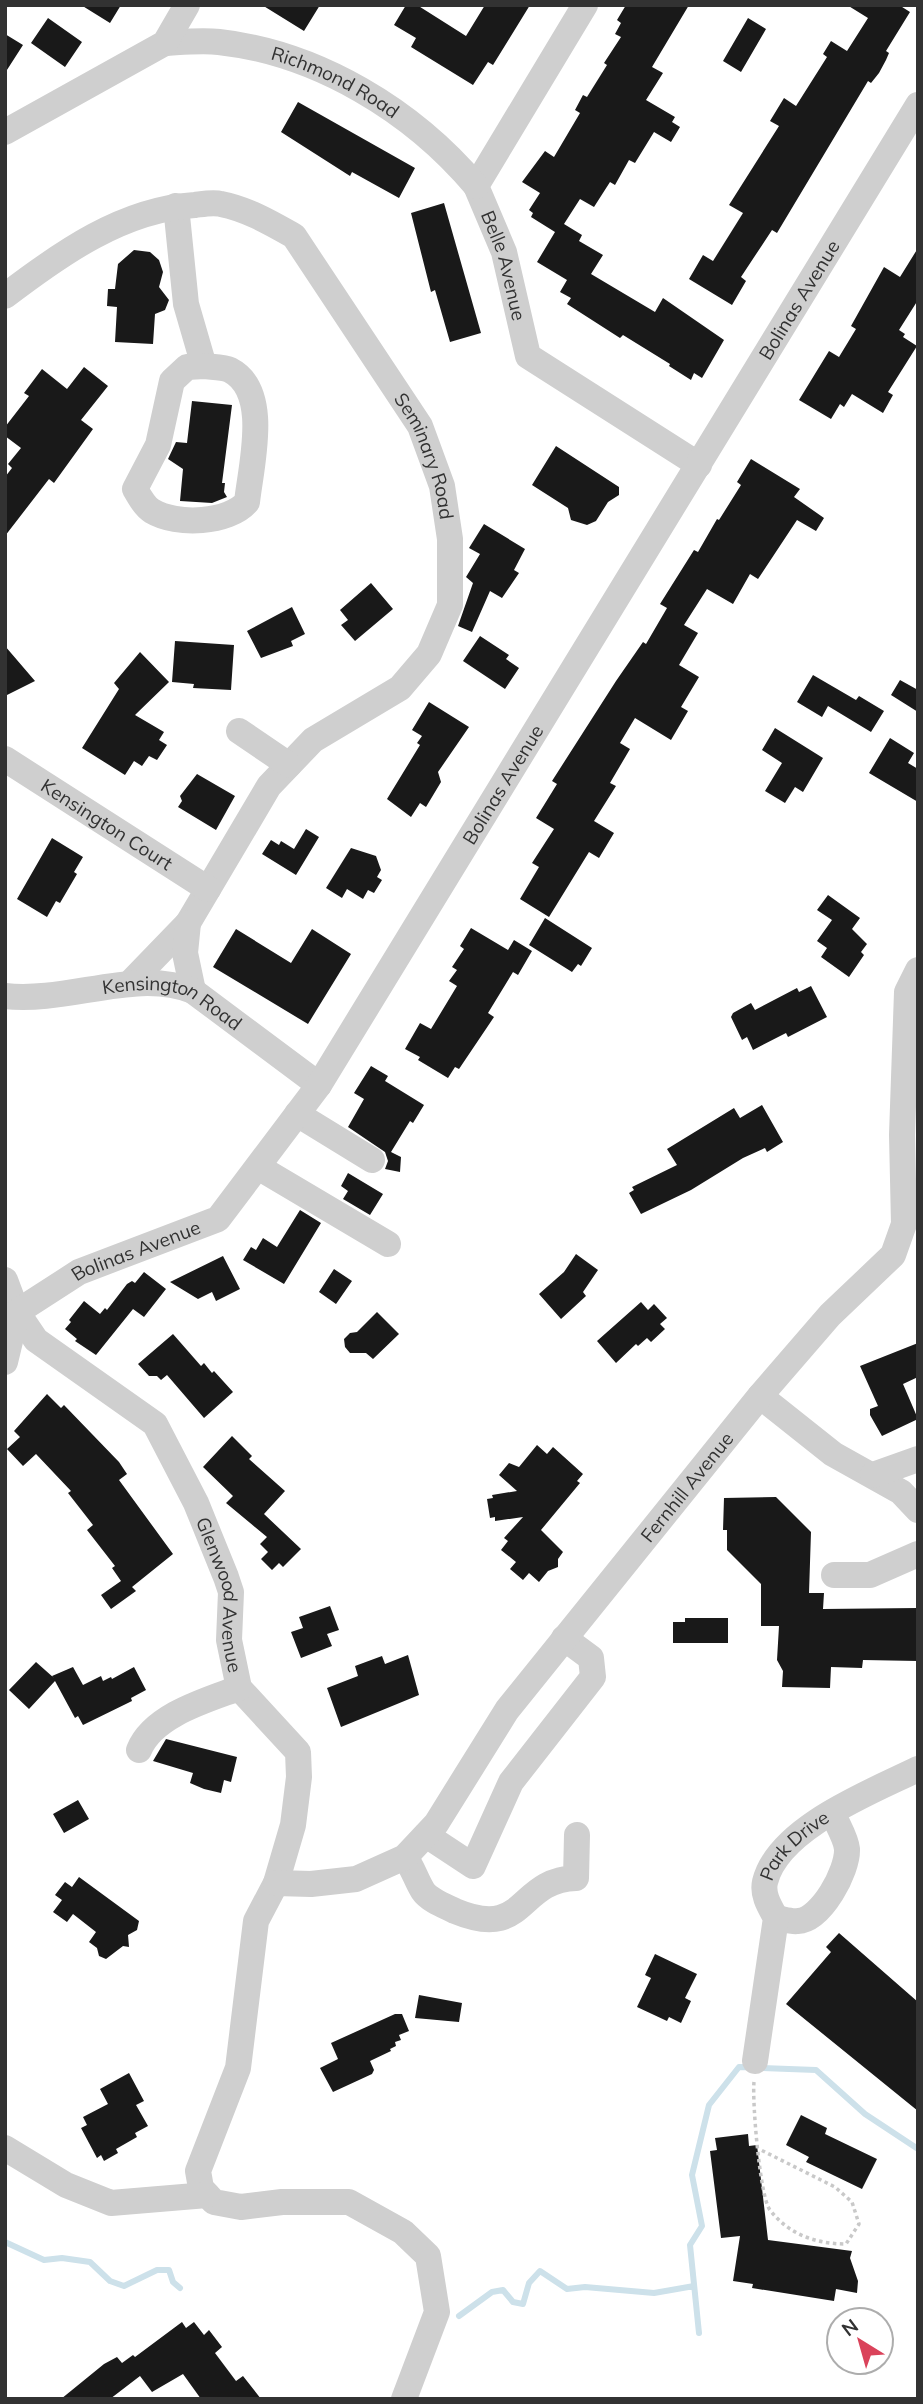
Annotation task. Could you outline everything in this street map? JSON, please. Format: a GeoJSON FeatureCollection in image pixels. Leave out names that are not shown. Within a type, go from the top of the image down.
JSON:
{"type":"FeatureCollection","features":[{"type":"Feature","properties":{"kind":"street"},"geometry":{"type":"LineString","coordinates":[[5,132],[165,43],[187,5]]}},
{"type":"Feature","properties":{"kind":"street","name":"Belle Avenue"},"geometry":{"type":"LineString","coordinates":[[585,5],[476,186],[504,252],[528,356],[699,465]]}},
{"type":"Feature","properties":{"kind":"street","name":"Richmond Road"},"geometry":{"type":"LineString","coordinates":[[165,43],[230,44],[288,57],[348,82],[401,116],[450,155],[476,186]]}},
{"type":"Feature","properties":{"kind":"street","name":"Bolinas Avenue"},"geometry":{"type":"LineString","coordinates":[[11,1311],[79,1272],[218,1219],[319,1085],[918,105]]}},
{"type":"Feature","properties":{"kind":"street","name":"Seminary Road"},"geometry":{"type":"LineString","coordinates":[[5,296],[57,257],[133,218],[176,206],[219,203],[262,218],[294,236],[420,426],[443,485],[450,539],[450,605],[429,654],[400,688],[313,740],[269,786],[188,923],[130,983]]}},
{"type":"Feature","properties":{"kind":"street"},"geometry":{"type":"LineString","coordinates":[[176,206],[186,304],[204,366]]}},
{"type":"Feature","properties":{"kind":"street"},"geometry":{"type":"LineString","coordinates":[[204,366],[230,370],[247,385],[257,407],[247,502],[239,512],[209,521],[150,511],[135,489],[158,445],[172,381],[187,367],[204,366]]}},
{"type":"Feature","properties":{"kind":"street"},"geometry":{"type":"LineString","coordinates":[[239,731],[289,765]]}},
{"type":"Feature","properties":{"kind":"street","name":"Kensington Court"},"geometry":{"type":"LineString","coordinates":[[5,759],[208,889]]}},
{"type":"Feature","properties":{"kind":"street","name":"Seminary Road"},"geometry":{"type":"LineString","coordinates":[[188,923],[186,953],[193,991]]}},
{"type":"Feature","properties":{"kind":"street","name":"Fernhill Avenue"},"geometry":{"type":"LineString","coordinates":[[276,1883],[311,1884],[356,1879],[405,1857],[436,1824],[507,1710],[760,1396],[830,1315],[893,1255],[904,1223],[902,1135],[907,992],[918,970]]}},
{"type":"Feature","properties":{"kind":"street","name":"Kensington Road"},"geometry":{"type":"LineString","coordinates":[[5,996],[50,998],[130,983],[164,982],[193,991],[319,1085]]}},
{"type":"Feature","properties":{"kind":"street"},"geometry":{"type":"LineString","coordinates":[[297,1114],[372,1160]]}},
{"type":"Feature","properties":{"kind":"street"},"geometry":{"type":"LineString","coordinates":[[257,1167],[388,1244]]}},
{"type":"Feature","properties":{"kind":"street","name":"Glenwood Avenue"},"geometry":{"type":"LineString","coordinates":[[5,1280],[11,1311],[36,1340],[155,1424],[196,1503],[231,1592],[229,1640],[239,1688],[298,1752],[299,1777],[293,1825],[276,1883],[256,1921],[238,2068],[198,2171],[201,2188],[207,2194]]}},
{"type":"Feature","properties":{"kind":"street"},"geometry":{"type":"LineString","coordinates":[[5,1362],[11,1311]]}},
{"type":"Feature","properties":{"kind":"street"},"geometry":{"type":"LineString","coordinates":[[760,1396],[833,1454],[901,1492],[918,1510]]}},
{"type":"Feature","properties":{"kind":"street"},"geometry":{"type":"LineString","coordinates":[[873,1475],[918,1458]]}},
{"type":"Feature","properties":{"kind":"street"},"geometry":{"type":"LineString","coordinates":[[834,1575],[870,1575],[918,1554]]}},
{"type":"Feature","properties":{"kind":"street"},"geometry":{"type":"LineString","coordinates":[[426,1835],[473,1866],[511,1782],[593,1677],[591,1658],[565,1638]]}},
{"type":"Feature","properties":{"kind":"street"},"geometry":{"type":"LineString","coordinates":[[139,1750],[142,1742],[160,1725],[186,1710],[239,1688]]}},
{"type":"Feature","properties":{"kind":"street"},"geometry":{"type":"LineString","coordinates":[[184,1737],[186,1710]]}},
{"type":"Feature","properties":{"kind":"street","name":"Park Drive"},"geometry":{"type":"LineString","coordinates":[[754,2071],[776,1917],[766,1902],[765,1883],[780,1852],[800,1832],[918,1769]]}},
{"type":"Feature","properties":{"kind":"street"},"geometry":{"type":"LineString","coordinates":[[776,1917],[799,1922],[813,1914],[829,1898],[843,1872],[847,1849],[832,1814]]}},
{"type":"Feature","properties":{"kind":"street"},"geometry":{"type":"LineString","coordinates":[[405,1857],[424,1893],[443,1906],[471,1917],[496,1920],[514,1913],[537,1890],[559,1879],[576,1878],[577,1835]]}},
{"type":"Feature","properties":{"kind":"street"},"geometry":{"type":"LineString","coordinates":[[5,2148],[66,2185],[111,2203],[207,2194],[214,2202],[241,2207],[282,2202],[349,2202],[403,2232],[428,2256],[437,2312],[404,2399]]}},
{"type":"Feature","properties":{"kind":"path"},"geometry":{"type":"LineString","coordinates":[[754,2071],[752,2101],[759,2149],[768,2208],[789,2229],[822,2244],[846,2244],[859,2224],[852,2202],[835,2187],[759,2149]]}},
{"type":"Feature","properties":{"kind":"building"},"geometry":{"type":"Polygon","coordinates":[[[81,5],[121,5],[110,23],[81,5]]]}},
{"type":"Feature","properties":{"kind":"building"},"geometry":{"type":"Polygon","coordinates":[[[262,5],[320,5],[304,31],[262,5]]]}},
{"type":"Feature","properties":{"kind":"building"},"geometry":{"type":"Polygon","coordinates":[[[406,5],[417,5],[466,36],[485,5],[530,5],[493,65],[488,62],[473,85],[411,47],[416,38],[394,25],[406,5]]]}},
{"type":"Feature","properties":{"kind":"building"},"geometry":{"type":"Polygon","coordinates":[[[626,5],[689,5],[652,67],[663,73],[646,100],[675,117],[672,122],[680,127],[671,142],[654,132],[635,163],[629,160],[615,185],[610,182],[594,207],[580,199],[564,224],[582,235],[579,241],[603,255],[591,274],[655,312],[663,298],[724,340],[702,378],[694,373],[691,380],[623,335],[620,338],[567,304],[571,298],[560,292],[567,280],[537,262],[555,232],[531,217],[533,213],[529,210],[540,193],[522,182],[545,151],[554,157],[580,113],[575,110],[583,95],[587,97],[621,37],[615,34],[621,23],[617,20],[626,5]]]}},
{"type":"Feature","properties":{"kind":"building"},"geometry":{"type":"Polygon","coordinates":[[[847,5],[899,5],[910,12],[886,51],[889,53],[879,73],[871,83],[868,81],[777,233],[772,230],[741,277],[746,281],[732,305],[689,279],[703,255],[713,261],[743,213],[729,205],[779,126],[770,121],[784,98],[796,106],[827,57],[823,54],[831,41],[847,51],[868,18],[847,5]]]}},
{"type":"Feature","properties":{"kind":"building"},"geometry":{"type":"Polygon","coordinates":[[[48,18],[82,42],[65,67],[31,43],[48,18]]]}},
{"type":"Feature","properties":{"kind":"building"},"geometry":{"type":"Polygon","coordinates":[[[748,18],[766,29],[741,72],[723,61],[748,18]]]}},
{"type":"Feature","properties":{"kind":"building"},"geometry":{"type":"Polygon","coordinates":[[[5,34],[23,45],[5,73],[5,34]]]}},
{"type":"Feature","properties":{"kind":"building"},"geometry":{"type":"Polygon","coordinates":[[[298,102],[415,168],[399,198],[352,172],[350,176],[281,132],[298,102]]]}},
{"type":"Feature","properties":{"kind":"building"},"geometry":{"type":"Polygon","coordinates":[[[444,203],[481,333],[450,342],[435,290],[431,292],[411,213],[444,203]]]}},
{"type":"Feature","properties":{"kind":"building"},"geometry":{"type":"Polygon","coordinates":[[[918,248],[918,300],[899,330],[905,334],[903,337],[917,346],[888,392],[893,395],[883,413],[852,394],[844,407],[840,404],[831,419],[799,400],[829,351],[839,357],[856,329],[851,326],[884,267],[900,277],[918,248]]]}},
{"type":"Feature","properties":{"kind":"building"},"geometry":{"type":"Polygon","coordinates":[[[134,250],[150,252],[159,260],[163,272],[159,287],[169,300],[165,310],[155,314],[153,344],[115,342],[117,307],[107,306],[108,289],[115,289],[118,264],[134,250]]]}},
{"type":"Feature","properties":{"kind":"building"},"geometry":{"type":"Polygon","coordinates":[[[84,367],[108,386],[81,420],[93,429],[54,483],[49,479],[5,536],[5,477],[12,468],[8,464],[21,448],[5,436],[5,427],[29,396],[24,393],[42,369],[67,389],[84,367]]]}},
{"type":"Feature","properties":{"kind":"building"},"geometry":{"type":"Polygon","coordinates":[[[192,401],[232,405],[222,483],[225,483],[224,492],[227,497],[212,503],[180,501],[183,469],[168,459],[176,442],[187,443],[192,401]]]}},
{"type":"Feature","properties":{"kind":"building"},"geometry":{"type":"Polygon","coordinates":[[[556,446],[619,487],[619,495],[608,502],[596,521],[587,525],[571,520],[568,508],[532,485],[556,446]]]}},
{"type":"Feature","properties":{"kind":"building"},"geometry":{"type":"Polygon","coordinates":[[[751,459],[800,489],[794,497],[824,518],[816,531],[797,520],[758,579],[750,574],[733,604],[707,589],[684,625],[698,633],[679,665],[699,677],[681,707],[688,711],[671,740],[635,718],[620,743],[630,749],[610,783],[616,786],[594,821],[614,833],[599,858],[589,852],[549,917],[520,899],[539,867],[532,863],[554,829],[536,818],[557,784],[552,781],[616,681],[643,642],[646,644],[667,608],[660,604],[694,550],[698,552],[741,485],[737,482],[751,459]]]}},
{"type":"Feature","properties":{"kind":"building"},"geometry":{"type":"Polygon","coordinates":[[[484,524],[525,549],[514,570],[519,573],[502,598],[490,591],[472,632],[458,626],[473,583],[466,577],[480,554],[469,548],[484,524]]]}},
{"type":"Feature","properties":{"kind":"building"},"geometry":{"type":"Polygon","coordinates":[[[371,583],[393,609],[355,641],[341,625],[348,620],[340,610],[371,583]]]}},
{"type":"Feature","properties":{"kind":"building"},"geometry":{"type":"Polygon","coordinates":[[[292,607],[305,634],[291,641],[293,646],[261,658],[247,631],[292,607]]]}},
{"type":"Feature","properties":{"kind":"building"},"geometry":{"type":"Polygon","coordinates":[[[480,636],[509,655],[506,659],[519,668],[505,689],[463,661],[480,636]]]}},
{"type":"Feature","properties":{"kind":"building"},"geometry":{"type":"Polygon","coordinates":[[[175,641],[234,645],[231,690],[193,688],[194,684],[172,682],[175,641]]]}},
{"type":"Feature","properties":{"kind":"building"},"geometry":{"type":"Polygon","coordinates":[[[5,646],[35,681],[5,696],[5,646]]]}},
{"type":"Feature","properties":{"kind":"building"},"geometry":{"type":"Polygon","coordinates":[[[140,652],[169,682],[135,715],[164,732],[159,740],[167,745],[157,760],[149,756],[142,766],[134,761],[125,775],[82,748],[119,689],[114,683],[140,652]]]}},
{"type":"Feature","properties":{"kind":"building"},"geometry":{"type":"Polygon","coordinates":[[[813,675],[856,700],[859,696],[884,711],[871,732],[828,706],[822,717],[797,702],[813,675]]]}},
{"type":"Feature","properties":{"kind":"building"},"geometry":{"type":"Polygon","coordinates":[[[900,680],[918,690],[918,712],[891,695],[900,680]]]}},
{"type":"Feature","properties":{"kind":"building"},"geometry":{"type":"Polygon","coordinates":[[[429,702],[469,727],[438,772],[441,782],[426,807],[420,803],[411,817],[387,799],[420,745],[417,743],[422,736],[412,730],[429,702]]]}},
{"type":"Feature","properties":{"kind":"building"},"geometry":{"type":"Polygon","coordinates":[[[775,728],[823,758],[803,792],[795,787],[785,803],[765,791],[782,763],[762,750],[775,728]]]}},
{"type":"Feature","properties":{"kind":"building"},"geometry":{"type":"Polygon","coordinates":[[[890,738],[914,753],[908,763],[918,769],[918,802],[869,773],[890,738]]]}},
{"type":"Feature","properties":{"kind":"building"},"geometry":{"type":"Polygon","coordinates":[[[197,774],[235,796],[216,830],[178,807],[182,801],[180,796],[197,774]]]}},
{"type":"Feature","properties":{"kind":"building"},"geometry":{"type":"Polygon","coordinates":[[[306,829],[319,837],[296,875],[262,854],[271,840],[279,845],[281,841],[294,849],[306,829]]]}},
{"type":"Feature","properties":{"kind":"building"},"geometry":{"type":"Polygon","coordinates":[[[52,838],[83,857],[74,872],[77,874],[60,903],[56,901],[47,917],[17,899],[52,838]]]}},
{"type":"Feature","properties":{"kind":"building"},"geometry":{"type":"Polygon","coordinates":[[[351,848],[376,856],[381,870],[377,877],[382,880],[374,893],[368,890],[363,899],[347,889],[342,898],[326,888],[351,848]]]}},
{"type":"Feature","properties":{"kind":"building"},"geometry":{"type":"Polygon","coordinates":[[[828,895],[860,918],[852,929],[867,944],[861,952],[864,955],[849,977],[821,957],[827,948],[817,941],[832,920],[817,910],[828,895]]]}},
{"type":"Feature","properties":{"kind":"building"},"geometry":{"type":"Polygon","coordinates":[[[545,918],[592,948],[581,966],[578,964],[572,972],[529,945],[545,918]]]}},
{"type":"Feature","properties":{"kind":"building"},"geometry":{"type":"Polygon","coordinates":[[[471,928],[508,950],[514,940],[532,951],[518,975],[513,972],[488,1013],[494,1017],[459,1069],[455,1067],[448,1078],[405,1049],[420,1023],[431,1029],[457,986],[449,981],[457,970],[452,967],[464,949],[460,946],[471,928]]]}},
{"type":"Feature","properties":{"kind":"building"},"geometry":{"type":"Polygon","coordinates":[[[236,929],[291,963],[312,929],[351,954],[308,1024],[213,967],[236,929]]]}},
{"type":"Feature","properties":{"kind":"building"},"geometry":{"type":"Polygon","coordinates":[[[811,986],[827,1017],[788,1037],[786,1033],[753,1050],[747,1037],[742,1040],[731,1017],[733,1013],[751,1003],[755,1010],[797,988],[799,992],[811,986]]]}},
{"type":"Feature","properties":{"kind":"building"},"geometry":{"type":"Polygon","coordinates":[[[371,1066],[388,1076],[385,1081],[424,1105],[413,1123],[410,1121],[391,1152],[401,1157],[400,1172],[385,1169],[388,1161],[385,1152],[348,1127],[364,1099],[354,1093],[371,1066]]]}},
{"type":"Feature","properties":{"kind":"building"},"geometry":{"type":"Polygon","coordinates":[[[762,1105],[783,1142],[767,1152],[765,1148],[743,1158],[691,1190],[641,1214],[629,1193],[634,1190],[632,1187],[677,1165],[667,1149],[734,1108],[740,1118],[762,1105]]]}},
{"type":"Feature","properties":{"kind":"building"},"geometry":{"type":"Polygon","coordinates":[[[348,1173],[383,1194],[370,1215],[343,1199],[348,1191],[341,1186],[348,1173]]]}},
{"type":"Feature","properties":{"kind":"building"},"geometry":{"type":"Polygon","coordinates":[[[300,1210],[321,1223],[284,1284],[243,1260],[251,1247],[256,1250],[263,1238],[277,1247],[300,1210]]]}},
{"type":"Feature","properties":{"kind":"building"},"geometry":{"type":"Polygon","coordinates":[[[576,1254],[598,1270],[583,1292],[586,1296],[561,1319],[539,1294],[564,1272],[576,1254]]]}},
{"type":"Feature","properties":{"kind":"building"},"geometry":{"type":"Polygon","coordinates":[[[223,1256],[240,1289],[216,1301],[212,1292],[198,1299],[170,1282],[223,1256]]]}},
{"type":"Feature","properties":{"kind":"building"},"geometry":{"type":"Polygon","coordinates":[[[334,1269],[352,1281],[336,1304],[319,1292],[334,1269]]]}},
{"type":"Feature","properties":{"kind":"building"},"geometry":{"type":"Polygon","coordinates":[[[144,1272],[166,1289],[144,1317],[133,1309],[96,1355],[75,1341],[77,1339],[65,1329],[84,1301],[100,1314],[105,1308],[107,1310],[127,1284],[132,1281],[135,1283],[144,1272]]]}},
{"type":"Feature","properties":{"kind":"building"},"geometry":{"type":"Polygon","coordinates":[[[641,1302],[648,1310],[654,1304],[667,1318],[660,1324],[665,1329],[651,1342],[647,1338],[638,1346],[636,1344],[616,1363],[597,1341],[641,1302]]]}},
{"type":"Feature","properties":{"kind":"building"},"geometry":{"type":"Polygon","coordinates":[[[377,1312],[399,1334],[373,1359],[366,1353],[350,1353],[345,1347],[344,1339],[350,1333],[357,1332],[377,1312]]]}},
{"type":"Feature","properties":{"kind":"building"},"geometry":{"type":"Polygon","coordinates":[[[173,1334],[201,1366],[204,1363],[212,1373],[214,1371],[233,1392],[204,1418],[167,1375],[161,1380],[157,1376],[149,1376],[138,1364],[173,1334]]]}},
{"type":"Feature","properties":{"kind":"building"},"geometry":{"type":"Polygon","coordinates":[[[918,1343],[918,1377],[903,1384],[918,1419],[882,1436],[870,1415],[870,1409],[878,1406],[860,1366],[918,1343]]]}},
{"type":"Feature","properties":{"kind":"building"},"geometry":{"type":"Polygon","coordinates":[[[47,1394],[61,1408],[64,1405],[119,1462],[127,1474],[119,1480],[173,1554],[132,1587],[136,1591],[111,1609],[101,1595],[121,1581],[112,1568],[115,1566],[87,1530],[93,1525],[68,1493],[71,1491],[36,1454],[23,1466],[7,1449],[20,1437],[14,1431],[47,1394]]]}},
{"type":"Feature","properties":{"kind":"building"},"geometry":{"type":"Polygon","coordinates":[[[232,1436],[252,1456],[249,1459],[285,1491],[264,1514],[301,1549],[283,1567],[279,1563],[272,1570],[261,1559],[268,1552],[260,1544],[267,1537],[226,1503],[233,1496],[203,1467],[232,1436]]]}},
{"type":"Feature","properties":{"kind":"building"},"geometry":{"type":"Polygon","coordinates":[[[537,1445],[547,1454],[553,1447],[583,1474],[577,1481],[580,1483],[541,1530],[563,1552],[558,1559],[558,1567],[548,1571],[539,1582],[529,1573],[523,1580],[510,1569],[516,1562],[501,1550],[508,1541],[504,1538],[523,1517],[495,1521],[495,1517],[490,1518],[487,1499],[493,1498],[492,1495],[517,1491],[499,1475],[509,1463],[519,1467],[537,1445]]]}},
{"type":"Feature","properties":{"kind":"building"},"geometry":{"type":"Polygon","coordinates":[[[776,1497],[811,1532],[809,1593],[824,1593],[823,1609],[918,1608],[918,1661],[863,1660],[862,1668],[831,1667],[830,1688],[782,1687],[783,1671],[777,1660],[779,1626],[761,1626],[761,1584],[727,1550],[727,1530],[723,1530],[724,1498],[776,1497]]]}},
{"type":"Feature","properties":{"kind":"building"},"geometry":{"type":"Polygon","coordinates":[[[330,1606],[339,1630],[327,1634],[332,1646],[301,1658],[291,1632],[303,1628],[299,1617],[330,1606]]]}},
{"type":"Feature","properties":{"kind":"building"},"geometry":{"type":"Polygon","coordinates":[[[685,1618],[728,1618],[728,1643],[673,1643],[673,1622],[685,1622],[685,1618]]]}},
{"type":"Feature","properties":{"kind":"building"},"geometry":{"type":"Polygon","coordinates":[[[408,1655],[419,1695],[341,1727],[327,1688],[358,1676],[355,1666],[382,1656],[385,1664],[408,1655]]]}},
{"type":"Feature","properties":{"kind":"building"},"geometry":{"type":"Polygon","coordinates":[[[36,1662],[54,1678],[52,1676],[73,1667],[83,1685],[101,1676],[103,1681],[111,1677],[112,1679],[134,1667],[146,1690],[131,1698],[132,1701],[83,1725],[78,1716],[75,1718],[55,1681],[29,1709],[9,1690],[36,1662]]]}},
{"type":"Feature","properties":{"kind":"building"},"geometry":{"type":"Polygon","coordinates":[[[166,1739],[237,1757],[231,1782],[224,1780],[221,1793],[204,1789],[190,1783],[193,1773],[153,1761],[166,1739]]]}},
{"type":"Feature","properties":{"kind":"building"},"geometry":{"type":"Polygon","coordinates":[[[78,1800],[89,1819],[64,1833],[53,1814],[78,1800]]]}},
{"type":"Feature","properties":{"kind":"building"},"geometry":{"type":"Polygon","coordinates":[[[79,1877],[139,1921],[137,1930],[128,1935],[129,1947],[123,1946],[106,1959],[99,1956],[97,1948],[89,1942],[96,1932],[73,1914],[67,1922],[53,1912],[62,1900],[55,1895],[65,1882],[72,1887],[79,1877]]]}},
{"type":"Feature","properties":{"kind":"building"},"geometry":{"type":"Polygon","coordinates":[[[839,1933],[918,2002],[918,2111],[786,2004],[831,1952],[826,1947],[839,1933]]]}},
{"type":"Feature","properties":{"kind":"building"},"geometry":{"type":"Polygon","coordinates":[[[655,1954],[697,1974],[685,1998],[691,2001],[681,2023],[669,2017],[667,2021],[637,2007],[651,1978],[645,1975],[655,1954]]]}},
{"type":"Feature","properties":{"kind":"building"},"geometry":{"type":"Polygon","coordinates":[[[419,1995],[462,2003],[459,2022],[415,2018],[419,1995]]]}},
{"type":"Feature","properties":{"kind":"building"},"geometry":{"type":"Polygon","coordinates":[[[395,2014],[402,2014],[409,2031],[399,2035],[401,2040],[395,2042],[396,2046],[390,2049],[391,2051],[370,2061],[374,2070],[372,2074],[333,2092],[320,2068],[338,2059],[331,2043],[395,2014]]]}},
{"type":"Feature","properties":{"kind":"building"},"geometry":{"type":"Polygon","coordinates":[[[129,2073],[144,2101],[136,2105],[148,2126],[135,2133],[137,2137],[116,2149],[118,2153],[104,2161],[101,2155],[97,2158],[81,2128],[87,2125],[83,2117],[108,2104],[100,2089],[129,2073]]]}},
{"type":"Feature","properties":{"kind":"building"},"geometry":{"type":"Polygon","coordinates":[[[801,2115],[827,2128],[825,2134],[877,2159],[862,2189],[806,2162],[809,2157],[786,2145],[801,2115]]]}},
{"type":"Feature","properties":{"kind":"building"},"geometry":{"type":"Polygon","coordinates":[[[748,2134],[749,2146],[757,2145],[768,2240],[852,2251],[850,2258],[858,2281],[857,2293],[836,2289],[834,2301],[752,2288],[753,2284],[733,2281],[740,2236],[721,2238],[710,2151],[717,2150],[715,2138],[748,2134]]]}},
{"type":"Feature","properties":{"kind":"building"},"geometry":{"type":"Polygon","coordinates":[[[182,2322],[186,2328],[194,2322],[204,2335],[209,2330],[222,2347],[215,2353],[236,2381],[243,2376],[261,2399],[201,2399],[183,2374],[152,2392],[140,2376],[110,2399],[61,2399],[104,2364],[117,2357],[122,2363],[133,2355],[135,2357],[182,2322]]]}},
{"type":"Feature","properties":{"kind":"waterway"},"geometry":{"type":"LineString","coordinates":[[699,2333],[690,2245],[702,2226],[692,2175],[709,2105],[739,2067],[816,2070],[865,2114],[918,2149]]}},
{"type":"Feature","properties":{"kind":"waterway"},"geometry":{"type":"LineString","coordinates":[[5,2242],[44,2260],[62,2258],[90,2262],[110,2281],[124,2286],[157,2270],[169,2270],[173,2282],[180,2288]]}},
{"type":"Feature","properties":{"kind":"waterway"},"geometry":{"type":"LineString","coordinates":[[459,2316],[492,2292],[503,2290],[513,2302],[523,2304],[529,2283],[540,2271],[567,2289],[585,2287],[654,2293],[694,2286]]}}]}
